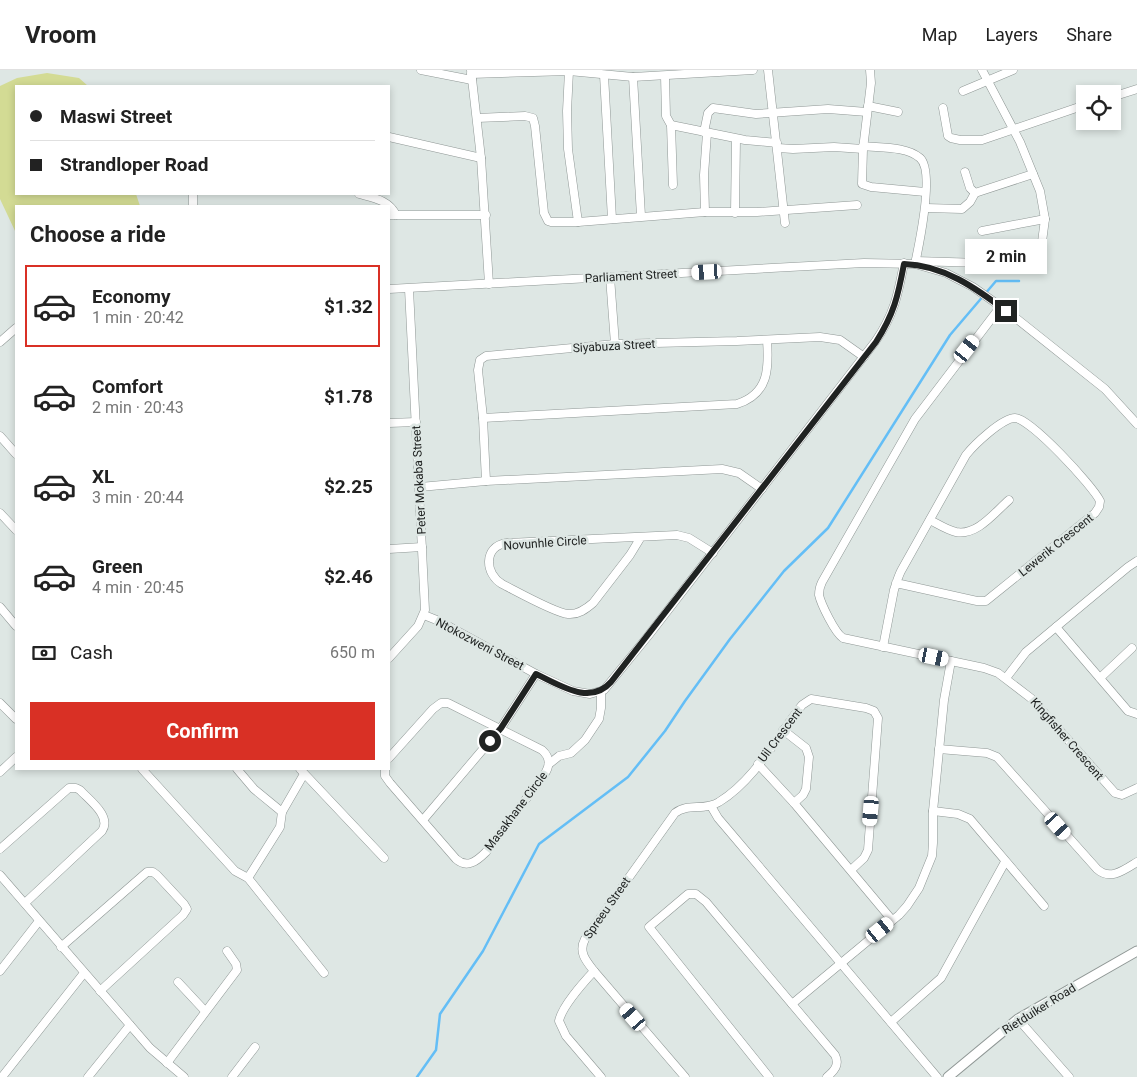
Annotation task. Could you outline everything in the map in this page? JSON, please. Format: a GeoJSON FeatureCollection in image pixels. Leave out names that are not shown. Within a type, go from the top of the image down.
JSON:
{"type":"FeatureCollection","features":[{"type":"Feature","properties":{"kind":"street"},"geometry":{"type":"LineString","coordinates":[[420,70],[472,75],[569,71],[608,73],[633,77],[654,73],[665,76],[753,70]]}},
{"type":"Feature","properties":{"kind":"street"},"geometry":{"type":"LineString","coordinates":[[768,70],[778,145],[785,223]]}},
{"type":"Feature","properties":{"kind":"street"},"geometry":{"type":"LineString","coordinates":[[870,70],[871,83],[863,147],[862,184],[870,187],[925,192]]}},
{"type":"Feature","properties":{"kind":"street"},"geometry":{"type":"LineString","coordinates":[[916,263],[981,263],[1021,267],[1034,265],[1040,257],[1045,219],[1040,191],[1013,129],[982,70]]}},
{"type":"Feature","properties":{"kind":"street"},"geometry":{"type":"LineString","coordinates":[[962,91],[1012,70]]}},
{"type":"Feature","properties":{"kind":"street"},"geometry":{"type":"LineString","coordinates":[[569,71],[568,149],[578,222]]}},
{"type":"Feature","properties":{"kind":"street"},"geometry":{"type":"LineString","coordinates":[[608,73],[612,219]]}},
{"type":"Feature","properties":{"kind":"street"},"geometry":{"type":"LineString","coordinates":[[472,75],[486,215],[489,284]]}},
{"type":"Feature","properties":{"kind":"street"},"geometry":{"type":"LineString","coordinates":[[665,76],[666,116],[671,125],[673,185]]}},
{"type":"Feature","properties":{"kind":"street"},"geometry":{"type":"LineString","coordinates":[[633,77],[641,216]]}},
{"type":"Feature","properties":{"kind":"street"},"geometry":{"type":"LineString","coordinates":[[1121,93],[1137,88]]}},
{"type":"Feature","properties":{"kind":"street"},"geometry":{"type":"LineString","coordinates":[[705,212],[705,133],[708,113],[713,108],[750,114],[835,109],[867,109],[898,112]]}},
{"type":"Feature","properties":{"kind":"street"},"geometry":{"type":"LineString","coordinates":[[943,108],[946,133],[951,138],[982,140],[1076,108]]}},
{"type":"Feature","properties":{"kind":"street"},"geometry":{"type":"LineString","coordinates":[[477,118],[525,116],[532,118],[535,126],[546,218],[551,222],[578,222],[641,216],[675,216],[705,212],[785,211],[857,205]]}},
{"type":"Feature","properties":{"kind":"street"},"geometry":{"type":"LineString","coordinates":[[671,125],[793,149],[863,147],[904,151],[922,159],[925,167],[926,208],[916,263]]}},
{"type":"Feature","properties":{"kind":"street"},"geometry":{"type":"LineString","coordinates":[[390,137],[481,158]]}},
{"type":"Feature","properties":{"kind":"street"},"geometry":{"type":"LineString","coordinates":[[734,213],[736,139]]}},
{"type":"Feature","properties":{"kind":"street"},"geometry":{"type":"LineString","coordinates":[[966,172],[970,188],[974,193]]}},
{"type":"Feature","properties":{"kind":"street"},"geometry":{"type":"LineString","coordinates":[[926,208],[962,209],[970,202],[974,193],[1033,174]]}},
{"type":"Feature","properties":{"kind":"street"},"geometry":{"type":"LineString","coordinates":[[362,195],[388,205]]}},
{"type":"Feature","properties":{"kind":"street"},"geometry":{"type":"LineString","coordinates":[[392,215],[486,215]]}},
{"type":"Feature","properties":{"kind":"street"},"geometry":{"type":"LineString","coordinates":[[982,231],[1045,219]]}},
{"type":"Feature","properties":{"kind":"street","name":"Parliament Street"},"geometry":{"type":"LineString","coordinates":[[390,290],[864,263],[916,263]]}},
{"type":"Feature","properties":{"kind":"street"},"geometry":{"type":"LineString","coordinates":[[916,263],[957,278],[1001,306],[1105,389],[1137,424]]}},
{"type":"Feature","properties":{"kind":"street"},"geometry":{"type":"LineString","coordinates":[[549,764],[559,756],[571,754],[584,740],[599,719],[601,708],[600,692],[611,682],[712,554],[884,329],[892,316],[904,264]]}},
{"type":"Feature","properties":{"kind":"street"},"geometry":{"type":"LineString","coordinates":[[610,277],[615,344]]}},
{"type":"Feature","properties":{"kind":"street","name":"Peter Mokaba Street"},"geometry":{"type":"LineString","coordinates":[[409,289],[420,487],[424,615]]}},
{"type":"Feature","properties":{"kind":"street","name":"Kingfisher Crescent"},"geometry":{"type":"LineString","coordinates":[[1001,306],[915,419],[822,582],[819,594],[833,626],[841,637],[990,670],[1006,678],[1032,699],[1112,791],[1122,795],[1137,788]]}},
{"type":"Feature","properties":{"kind":"street"},"geometry":{"type":"LineString","coordinates":[[0,342],[15,329]]}},
{"type":"Feature","properties":{"kind":"street","name":"Siyabuza Street"},"geometry":{"type":"LineString","coordinates":[[486,481],[478,364],[486,356],[615,344],[830,338],[840,340],[864,357]]}},
{"type":"Feature","properties":{"kind":"street"},"geometry":{"type":"LineString","coordinates":[[483,418],[737,404],[751,398],[765,380],[768,362],[767,340]]}},
{"type":"Feature","properties":{"kind":"street","name":"Lewerik Crescent"},"geometry":{"type":"LineString","coordinates":[[883,647],[896,583],[901,571],[971,448],[1003,422],[1014,418],[1024,422],[1061,454],[1096,494],[1100,504],[1095,513],[986,601],[977,601],[896,583]]}},
{"type":"Feature","properties":{"kind":"street"},"geometry":{"type":"LineString","coordinates":[[390,423],[416,422]]}},
{"type":"Feature","properties":{"kind":"street"},"geometry":{"type":"LineString","coordinates":[[0,436],[15,453]]}},
{"type":"Feature","properties":{"kind":"street"},"geometry":{"type":"LineString","coordinates":[[420,487],[486,481],[722,470],[739,472],[762,489]]}},
{"type":"Feature","properties":{"kind":"street"},"geometry":{"type":"LineString","coordinates":[[930,520],[956,532],[968,532],[981,525],[1008,500]]}},
{"type":"Feature","properties":{"kind":"street"},"geometry":{"type":"LineString","coordinates":[[0,513],[15,529]]}},
{"type":"Feature","properties":{"kind":"street","name":"Novunhle Circle"},"geometry":{"type":"LineString","coordinates":[[641,537],[630,555],[593,603],[576,613],[563,613],[502,584],[493,578],[490,570],[492,552],[501,544],[641,537],[682,535],[712,554]]}},
{"type":"Feature","properties":{"kind":"street"},"geometry":{"type":"LineString","coordinates":[[390,549],[422,547]]}},
{"type":"Feature","properties":{"kind":"street"},"geometry":{"type":"LineString","coordinates":[[1006,678],[1026,652],[1137,561]]}},
{"type":"Feature","properties":{"kind":"street"},"geometry":{"type":"LineString","coordinates":[[0,607],[15,625]]}},
{"type":"Feature","properties":{"kind":"street"},"geometry":{"type":"LineString","coordinates":[[390,657],[413,631],[424,615]]}},
{"type":"Feature","properties":{"kind":"street","name":"Ntokozweni Street"},"geometry":{"type":"LineString","coordinates":[[424,615],[439,621],[536,674],[579,692],[590,694],[600,692]]}},
{"type":"Feature","properties":{"kind":"street"},"geometry":{"type":"LineString","coordinates":[[1056,627],[1128,711],[1132,714],[1137,714]]}},
{"type":"Feature","properties":{"kind":"street"},"geometry":{"type":"LineString","coordinates":[[1100,678],[1132,648]]}},
{"type":"Feature","properties":{"kind":"street"},"geometry":{"type":"LineString","coordinates":[[792,1004],[892,920],[911,900],[919,888],[929,866],[933,843],[933,812],[939,749],[951,661]]}},
{"type":"Feature","properties":{"kind":"street"},"geometry":{"type":"LineString","coordinates":[[423,820],[501,728],[536,674]]}},
{"type":"Feature","properties":{"kind":"street","name":"Uil Crescent"},"geometry":{"type":"LineString","coordinates":[[711,806],[736,788],[758,764],[806,700],[813,698],[874,711],[879,721],[868,850],[864,858],[851,870]]}},
{"type":"Feature","properties":{"kind":"street","name":"Masakhane Circle"},"geometry":{"type":"LineString","coordinates":[[384,770],[385,776],[390,783],[458,861],[465,864],[474,862],[486,852],[544,775],[549,764],[547,756],[542,750],[453,704],[441,703],[429,713],[390,757]]}},
{"type":"Feature","properties":{"kind":"street"},"geometry":{"type":"LineString","coordinates":[[0,704],[15,718]]}},
{"type":"Feature","properties":{"kind":"street"},"geometry":{"type":"LineString","coordinates":[[783,730],[806,748],[809,757],[806,792],[794,803]]}},
{"type":"Feature","properties":{"kind":"street"},"geometry":{"type":"LineString","coordinates":[[939,749],[987,753],[997,757],[1103,874],[1118,873],[1137,862]]}},
{"type":"Feature","properties":{"kind":"street"},"geometry":{"type":"LineString","coordinates":[[0,772],[15,758]]}},
{"type":"Feature","properties":{"kind":"street"},"geometry":{"type":"LineString","coordinates":[[758,764],[794,803],[892,920]]}},
{"type":"Feature","properties":{"kind":"street"},"geometry":{"type":"LineString","coordinates":[[143,770],[235,871],[248,878],[324,973]]}},
{"type":"Feature","properties":{"kind":"street"},"geometry":{"type":"LineString","coordinates":[[238,770],[254,789],[282,812]]}},
{"type":"Feature","properties":{"kind":"street"},"geometry":{"type":"LineString","coordinates":[[248,878],[280,827],[282,812],[302,771],[384,858]]}},
{"type":"Feature","properties":{"kind":"street"},"geometry":{"type":"LineString","coordinates":[[0,849],[69,788],[80,790],[105,817],[105,826],[102,831],[25,903]]}},
{"type":"Feature","properties":{"kind":"street"},"geometry":{"type":"LineString","coordinates":[[711,806],[718,818],[937,1077]]}},
{"type":"Feature","properties":{"kind":"street","name":"Spreeu Street"},"geometry":{"type":"LineString","coordinates":[[685,1077],[594,971],[581,950],[582,943],[670,818],[684,808],[711,806]]}},
{"type":"Feature","properties":{"kind":"street"},"geometry":{"type":"LineString","coordinates":[[933,812],[958,814],[970,820],[1044,906]]}},
{"type":"Feature","properties":{"kind":"street"},"geometry":{"type":"LineString","coordinates":[[891,1022],[941,978],[1005,862]]}},
{"type":"Feature","properties":{"kind":"street"},"geometry":{"type":"LineString","coordinates":[[61,947],[147,872],[153,872],[157,875],[186,907],[183,915],[100,991]]}},
{"type":"Feature","properties":{"kind":"street"},"geometry":{"type":"LineString","coordinates":[[0,875],[150,1048],[179,1076]]}},
{"type":"Feature","properties":{"kind":"street"},"geometry":{"type":"LineString","coordinates":[[769,1077],[649,927],[684,897],[693,893],[699,895],[706,902],[837,1058],[836,1067],[827,1077]]}},
{"type":"Feature","properties":{"kind":"street"},"geometry":{"type":"LineString","coordinates":[[0,971],[39,921]]}},
{"type":"Feature","properties":{"kind":"street"},"geometry":{"type":"LineString","coordinates":[[167,1063],[237,970],[236,964],[227,951]]}},
{"type":"Feature","properties":{"kind":"street","name":"Rietduiker Road"},"geometry":{"type":"LineString","coordinates":[[948,1077],[1018,1020],[1137,951]]}},
{"type":"Feature","properties":{"kind":"street"},"geometry":{"type":"LineString","coordinates":[[594,971],[566,1007],[559,1021],[566,1036],[601,1077]]}},
{"type":"Feature","properties":{"kind":"street"},"geometry":{"type":"LineString","coordinates":[[2,1077],[84,973]]}},
{"type":"Feature","properties":{"kind":"street"},"geometry":{"type":"LineString","coordinates":[[178,982],[205,1011]]}},
{"type":"Feature","properties":{"kind":"street"},"geometry":{"type":"LineString","coordinates":[[1018,1020],[1068,1077]]}},
{"type":"Feature","properties":{"kind":"street"},"geometry":{"type":"LineString","coordinates":[[88,1077],[130,1025]]}},
{"type":"Feature","properties":{"kind":"street"},"geometry":{"type":"LineString","coordinates":[[232,1077],[255,1047]]}},
{"type":"Feature","properties":{"kind":"green space"},"geometry":{"type":"Polygon","coordinates":[[[47,73],[79,78],[87,85],[15,85],[15,195],[136,195],[140,205],[15,205],[15,231],[0,199],[0,86],[17,78],[47,73]]]}},
{"type":"Feature","properties":{"kind":"waterway"},"geometry":{"type":"LineString","coordinates":[[417,1077],[436,1050],[440,1014],[483,951],[539,844],[628,777],[665,731],[730,639],[784,571],[828,528],[950,335],[996,281],[1019,281]]}},
{"type":"Feature","properties":{"kind":"route"},"geometry":{"type":"LineString","coordinates":[[490,741],[501,728],[536,674],[573,691],[585,694],[600,692],[608,686],[876,342],[892,316],[904,264],[915,264],[957,278],[1006,311]]}}]}
